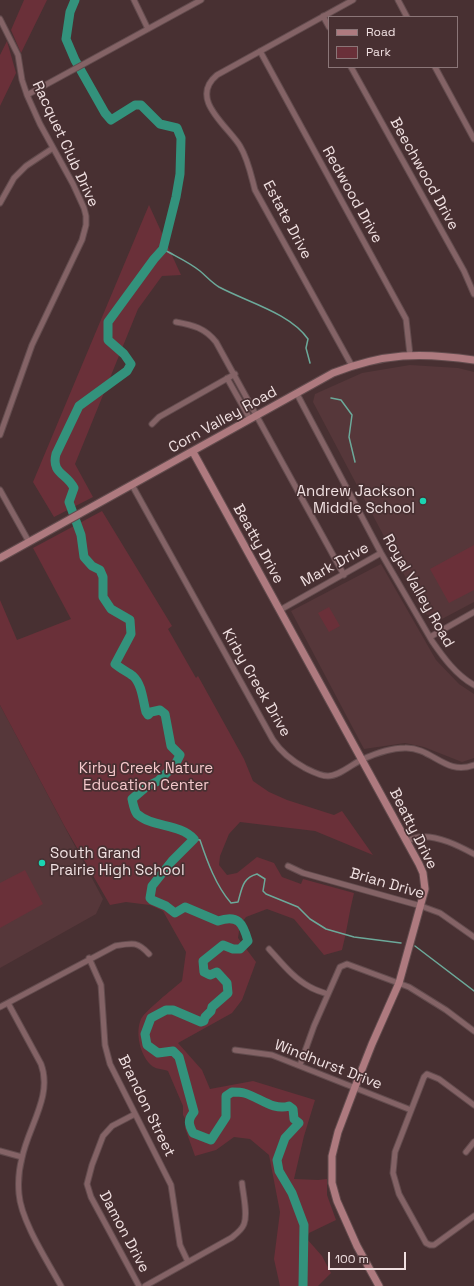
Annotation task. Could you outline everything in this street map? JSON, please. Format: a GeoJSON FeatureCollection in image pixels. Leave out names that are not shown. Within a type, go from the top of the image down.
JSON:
{"type":"FeatureCollection","features":[{"type":"Feature","properties":{"kind":"street"},"geometry":{"type":"LineString","coordinates":[[134,0],[136,8],[148,30]]}},
{"type":"Feature","properties":{"kind":"street"},"geometry":{"type":"LineString","coordinates":[[27,95],[201,0]]}},
{"type":"Feature","properties":{"kind":"street"},"geometry":{"type":"LineString","coordinates":[[260,51],[353,0]]}},
{"type":"Feature","properties":{"kind":"street"},"geometry":{"type":"LineString","coordinates":[[398,0],[406,16]]}},
{"type":"Feature","properties":{"kind":"street"},"geometry":{"type":"LineString","coordinates":[[323,16],[328,25]]}},
{"type":"Feature","properties":{"kind":"street","name":"Racquet Club Drive"},"geometry":{"type":"LineString","coordinates":[[0,19],[18,54],[22,80],[27,95],[40,124],[73,184],[86,216],[86,225],[82,240],[32,345],[0,435]]}},
{"type":"Feature","properties":{"kind":"street","name":"Estate Drive"},"geometry":{"type":"LineString","coordinates":[[260,51],[212,79],[208,86],[206,95],[209,104],[219,121],[242,148],[250,169],[255,190],[352,366]]}},
{"type":"Feature","properties":{"kind":"street","name":"Redwood Drive"},"geometry":{"type":"LineString","coordinates":[[260,51],[406,319],[410,355]]}},
{"type":"Feature","properties":{"kind":"street","name":"Beechwood Drive"},"geometry":{"type":"LineString","coordinates":[[352,68],[464,271],[474,294]]}},
{"type":"Feature","properties":{"kind":"street"},"geometry":{"type":"LineString","coordinates":[[436,68],[474,139]]}},
{"type":"Feature","properties":{"kind":"street"},"geometry":{"type":"LineString","coordinates":[[0,203],[14,178],[26,166],[54,148]]}},
{"type":"Feature","properties":{"kind":"street"},"geometry":{"type":"LineString","coordinates":[[176,322],[193,325],[209,334],[216,342],[344,574]]}},
{"type":"Feature","properties":{"kind":"street","name":"Corn Valley Road"},"geometry":{"type":"LineString","coordinates":[[0,558],[333,373],[381,358],[410,355],[442,355],[474,360]]}},
{"type":"Feature","properties":{"kind":"street"},"geometry":{"type":"LineString","coordinates":[[152,424],[159,417],[235,374]]}},
{"type":"Feature","properties":{"kind":"street"},"geometry":{"type":"LineString","coordinates":[[227,378],[250,419]]}},
{"type":"Feature","properties":{"kind":"street","name":"Royal Valley Road"},"geometry":{"type":"LineString","coordinates":[[297,394],[382,553],[430,637],[451,666],[474,685]]}},
{"type":"Feature","properties":{"kind":"street","name":"Beatty Drive"},"geometry":{"type":"LineString","coordinates":[[193,452],[407,840],[423,873],[425,889],[399,983],[355,1087],[338,1132],[332,1156],[332,1183],[337,1201],[357,1246],[379,1286]]}},
{"type":"Feature","properties":{"kind":"street","name":"Kirby Creek Drive"},"geometry":{"type":"LineString","coordinates":[[132,485],[248,696],[276,744],[285,754],[296,763],[318,774],[328,776],[337,774],[362,760],[387,751],[406,748],[422,752],[447,765],[458,768],[466,768],[474,765]]}},
{"type":"Feature","properties":{"kind":"street"},"geometry":{"type":"LineString","coordinates":[[0,490],[29,542]]}},
{"type":"Feature","properties":{"kind":"street","name":"Mark Drive"},"geometry":{"type":"LineString","coordinates":[[280,610],[382,553]]}},
{"type":"Feature","properties":{"kind":"street"},"geometry":{"type":"LineString","coordinates":[[430,637],[474,612]]}},
{"type":"Feature","properties":{"kind":"street"},"geometry":{"type":"LineString","coordinates":[[407,840],[420,837],[434,838],[458,846],[474,854]]}},
{"type":"Feature","properties":{"kind":"street","name":"Brian Drive"},"geometry":{"type":"LineString","coordinates":[[288,866],[303,873],[421,906],[440,914],[474,937]]}},
{"type":"Feature","properties":{"kind":"street"},"geometry":{"type":"LineString","coordinates":[[0,1007],[89,958],[114,946],[138,944],[149,954]]}},
{"type":"Feature","properties":{"kind":"street"},"geometry":{"type":"LineString","coordinates":[[269,948],[302,982],[311,988],[327,994]]}},
{"type":"Feature","properties":{"kind":"street","name":"Brandon Street"},"geometry":{"type":"LineString","coordinates":[[89,958],[101,985],[105,1045],[110,1064],[172,1185],[180,1245],[188,1262]]}},
{"type":"Feature","properties":{"kind":"street"},"geometry":{"type":"LineString","coordinates":[[300,1065],[327,994],[340,967],[347,964],[399,983],[422,994],[474,1031]]}},
{"type":"Feature","properties":{"kind":"street"},"geometry":{"type":"LineString","coordinates":[[8,1002],[45,1074],[44,1089],[22,1157],[19,1195],[31,1231],[61,1286]]}},
{"type":"Feature","properties":{"kind":"street","name":"Windhurst Drive"},"geometry":{"type":"LineString","coordinates":[[235,1050],[272,1055],[411,1110]]}},
{"type":"Feature","properties":{"kind":"street"},"geometry":{"type":"LineString","coordinates":[[474,1105],[439,1079],[427,1074],[424,1077],[395,1152],[392,1173],[399,1194],[426,1243],[434,1245],[474,1216]]}},
{"type":"Feature","properties":{"kind":"street","name":"Damon Drive"},"geometry":{"type":"LineString","coordinates":[[135,1114],[112,1126],[103,1136],[92,1165],[87,1184],[91,1197],[139,1286]]}},
{"type":"Feature","properties":{"kind":"street"},"geometry":{"type":"LineString","coordinates":[[466,1152],[474,1142]]}},
{"type":"Feature","properties":{"kind":"street"},"geometry":{"type":"LineString","coordinates":[[0,1151],[22,1157]]}},
{"type":"Feature","properties":{"kind":"street"},"geometry":{"type":"LineString","coordinates":[[145,1286],[231,1238],[240,1231],[244,1224],[245,1214],[242,1183]]}},
{"type":"Feature","properties":{"kind":"shaded area","name":"Andrew Jackson Middle School"},"geometry":{"type":"Polygon","coordinates":[[[410,365],[458,368],[474,372],[474,602],[442,619],[425,614],[313,402],[315,394],[362,373],[410,365]]]}},
{"type":"Feature","properties":{"kind":"shaded area"},"geometry":{"type":"Polygon","coordinates":[[[381,564],[436,660],[459,684],[474,694],[474,758],[462,762],[424,747],[405,743],[364,749],[291,611],[381,564]]]}},
{"type":"Feature","properties":{"kind":"shaded area","name":"South Grand Prairie High School"},"geometry":{"type":"Polygon","coordinates":[[[0,705],[103,899],[96,914],[0,968],[0,705]]]}},
{"type":"Feature","properties":{"kind":"green space"},"geometry":{"type":"Polygon","coordinates":[[[24,0],[47,0],[21,53],[11,30],[24,0]]]}},
{"type":"Feature","properties":{"kind":"green space"},"geometry":{"type":"Polygon","coordinates":[[[7,41],[16,73],[0,106],[0,55],[7,41]]]}},
{"type":"Feature","properties":{"kind":"green space"},"geometry":{"type":"Polygon","coordinates":[[[149,205],[181,275],[162,276],[138,309],[75,464],[93,497],[54,517],[33,482],[149,205]]]}},
{"type":"Feature","properties":{"kind":"green space","name":"Kirby Creek Nature Education Center"},"geometry":{"type":"Polygon","coordinates":[[[102,511],[172,626],[168,629],[196,678],[198,676],[244,759],[253,781],[269,792],[287,800],[334,815],[342,811],[373,855],[315,831],[240,822],[229,834],[220,856],[219,865],[227,875],[237,873],[257,857],[274,863],[282,877],[301,884],[303,879],[354,893],[342,950],[324,955],[294,919],[267,909],[246,917],[240,925],[238,938],[256,962],[242,1000],[232,1013],[178,1043],[202,1070],[210,1089],[253,1081],[315,1100],[304,1136],[294,1179],[327,1179],[327,1195],[336,1220],[309,1233],[307,1239],[322,1256],[331,1273],[318,1286],[280,1286],[274,1259],[280,1212],[269,1155],[250,1139],[234,1137],[216,1150],[195,1156],[185,1128],[187,1122],[183,1115],[183,1106],[168,1071],[154,1067],[147,1061],[141,1050],[138,1031],[141,1019],[144,1015],[182,981],[186,952],[163,911],[150,905],[126,902],[110,905],[65,827],[0,705],[0,600],[17,640],[71,619],[33,548],[102,511]]]}},
{"type":"Feature","properties":{"kind":"green space"},"geometry":{"type":"Polygon","coordinates":[[[474,545],[474,590],[449,603],[430,569],[474,545]]]}},
{"type":"Feature","properties":{"kind":"green space"},"geometry":{"type":"Polygon","coordinates":[[[329,607],[340,626],[329,632],[318,613],[329,607]]]}},
{"type":"Feature","properties":{"kind":"green space"},"geometry":{"type":"Polygon","coordinates":[[[25,870],[43,904],[0,928],[0,883],[25,870]]]}},
{"type":"Feature","properties":{"kind":"waterway"},"geometry":{"type":"LineString","coordinates":[[75,0],[70,12],[66,39],[75,60],[105,113],[111,120],[135,105],[141,105],[160,124],[177,128],[181,138],[180,174],[163,249],[108,322],[108,340],[124,354],[131,364],[127,371],[79,406],[56,454],[55,461],[58,470],[74,488],[69,502],[81,535],[84,557],[92,566],[100,570],[103,577],[103,597],[111,609],[130,620],[131,634],[115,664],[136,679],[142,693],[148,715],[151,712],[160,710],[165,714],[171,746],[180,755],[175,765],[158,781],[146,787],[132,799],[137,814],[143,818],[151,822],[181,830],[194,839],[172,861],[152,886],[150,898],[166,906],[175,913],[185,907],[218,921],[225,919],[235,920],[242,925],[248,941],[240,949],[233,949],[223,945],[203,961],[204,972],[210,975],[217,972],[227,983],[228,993],[212,1007],[204,1021],[201,1022],[173,1010],[166,1010],[151,1018],[145,1034],[147,1045],[158,1053],[173,1051],[179,1057],[194,1112],[189,1122],[193,1133],[211,1140],[226,1117],[226,1096],[232,1092],[244,1093],[277,1107],[289,1106],[293,1109],[294,1119],[299,1123],[285,1138],[277,1160],[279,1171],[292,1193],[304,1225],[303,1286]]}},
{"type":"Feature","properties":{"kind":"waterway"},"geometry":{"type":"LineString","coordinates":[[163,249],[196,268],[219,287],[267,309],[290,322],[308,339],[306,348],[310,363]]}},
{"type":"Feature","properties":{"kind":"waterway"},"geometry":{"type":"LineString","coordinates":[[331,398],[341,400],[352,415],[349,437],[355,462]]}},
{"type":"Feature","properties":{"kind":"waterway"},"geometry":{"type":"LineString","coordinates":[[194,839],[200,840],[216,881],[231,903],[238,902],[245,881],[257,874],[265,879],[263,891],[266,894],[298,907],[310,919],[326,929],[354,937],[401,943]]}},
{"type":"Feature","properties":{"kind":"waterway"},"geometry":{"type":"LineString","coordinates":[[415,946],[474,991]]}},
{"type":"Feature","properties":{"kind":"place","name":"Andrew Jackson Middle School"},"geometry":{"type":"Point","coordinates":[423,501]}},
{"type":"Feature","properties":{"kind":"place","name":"South Grand Prairie High School"},"geometry":{"type":"Point","coordinates":[42,863]}}]}
